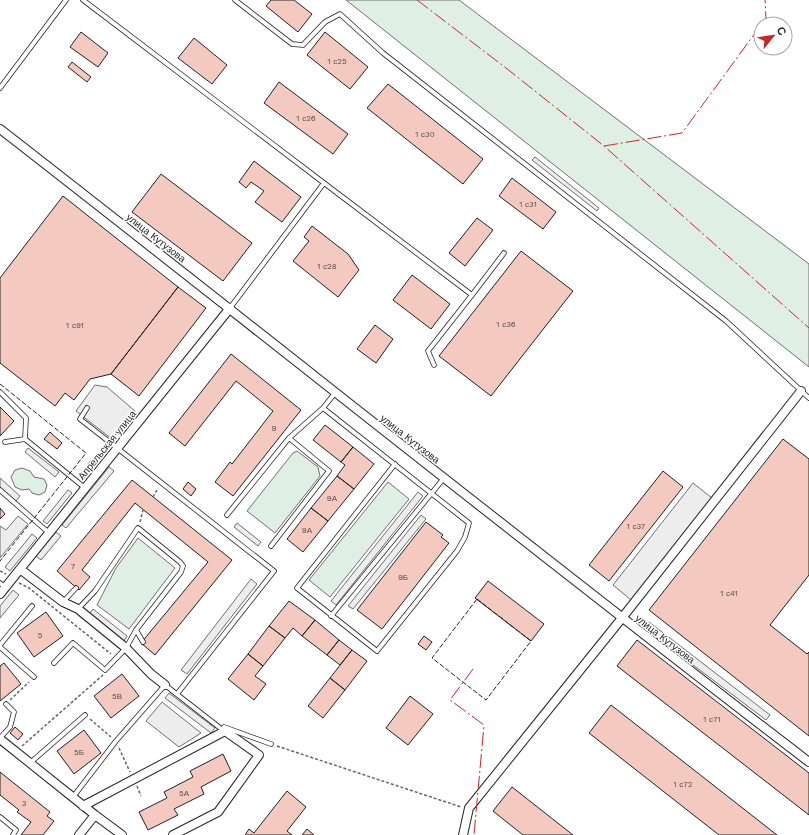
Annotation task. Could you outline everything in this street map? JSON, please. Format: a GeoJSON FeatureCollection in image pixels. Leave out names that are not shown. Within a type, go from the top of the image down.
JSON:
{"type":"FeatureCollection","features":[{"type":"Feature","properties":{"kind":"street","name":"улица Кутузова"},"geometry":{"type":"LineString","coordinates":[[0,129],[230,308],[622,618],[809,762]]}},
{"type":"Feature","properties":{"kind":"street","name":"Апрельская улица"},"geometry":{"type":"LineString","coordinates":[[0,594],[3,585],[12,579],[230,308]]}},
{"type":"Feature","properties":{"kind":"street"},"geometry":{"type":"LineString","coordinates":[[463,835],[469,808],[622,618],[801,391]]}},
{"type":"Feature","properties":{"kind":"street"},"geometry":{"type":"LineString","coordinates":[[20,569],[63,602],[78,609],[126,648],[150,674],[165,686]]}},
{"type":"Feature","properties":{"kind":"street"},"geometry":{"type":"LineString","coordinates":[[83,806],[225,731],[259,755],[218,812],[173,835]]}},
{"type":"Feature","properties":{"kind":"street"},"geometry":{"type":"LineString","coordinates":[[0,738],[83,806],[122,835]]}},
{"type":"Feature","properties":{"kind":"street"},"geometry":{"type":"LineString","coordinates":[[79,835],[95,815]]}},
{"type":"Feature","properties":{"kind":"lane"},"geometry":{"type":"LineString","coordinates":[[0,88],[66,0]]}},
{"type":"Feature","properties":{"kind":"lane"},"geometry":{"type":"LineString","coordinates":[[83,0],[472,295]]}},
{"type":"Feature","properties":{"kind":"lane"},"geometry":{"type":"LineString","coordinates":[[234,0],[292,44],[303,45],[326,22],[340,14],[395,62],[726,321],[809,398]]}},
{"type":"Feature","properties":{"kind":"lane"},"geometry":{"type":"LineString","coordinates":[[230,308],[324,183]]}},
{"type":"Feature","properties":{"kind":"lane"},"geometry":{"type":"LineString","coordinates":[[434,365],[428,351],[504,253]]}},
{"type":"Feature","properties":{"kind":"lane"},"geometry":{"type":"LineString","coordinates":[[0,392],[26,418],[25,439]]}},
{"type":"Feature","properties":{"kind":"lane"},"geometry":{"type":"LineString","coordinates":[[227,515],[289,438],[323,408],[336,392]]}},
{"type":"Feature","properties":{"kind":"lane"},"geometry":{"type":"LineString","coordinates":[[87,408],[80,419],[274,571],[177,694]]}},
{"type":"Feature","properties":{"kind":"lane"},"geometry":{"type":"LineString","coordinates":[[323,408],[395,464],[432,493],[469,523],[465,537],[457,551],[377,651],[297,588],[395,464]]}},
{"type":"Feature","properties":{"kind":"lane"},"geometry":{"type":"LineString","coordinates":[[271,546],[329,471],[289,438]]}},
{"type":"Feature","properties":{"kind":"lane"},"geometry":{"type":"LineString","coordinates":[[5,442],[25,439],[85,488]]}},
{"type":"Feature","properties":{"kind":"lane"},"geometry":{"type":"LineString","coordinates":[[331,616],[444,478]]}},
{"type":"Feature","properties":{"kind":"lane"},"geometry":{"type":"LineString","coordinates":[[0,490],[49,533]]}},
{"type":"Feature","properties":{"kind":"lane"},"geometry":{"type":"LineString","coordinates":[[54,663],[73,643],[105,670],[126,648],[136,630],[181,572],[183,566],[138,528],[95,591],[78,609]]}},
{"type":"Feature","properties":{"kind":"lane"},"geometry":{"type":"LineString","coordinates":[[63,602],[76,588]]}},
{"type":"Feature","properties":{"kind":"lane"},"geometry":{"type":"LineString","coordinates":[[32,606],[0,646],[34,677]]}},
{"type":"Feature","properties":{"kind":"lane"},"geometry":{"type":"LineString","coordinates":[[136,630],[143,642]]}},
{"type":"Feature","properties":{"kind":"lane"},"geometry":{"type":"LineString","coordinates":[[73,797],[116,741],[165,686],[225,731]]}},
{"type":"Feature","properties":{"kind":"lane"},"geometry":{"type":"LineString","coordinates":[[0,738],[10,727],[14,712],[6,704]]}},
{"type":"Feature","properties":{"kind":"lane"},"geometry":{"type":"LineString","coordinates":[[30,763],[85,715]]}},
{"type":"Feature","properties":{"kind":"lane"},"geometry":{"type":"LineString","coordinates":[[214,723],[271,744]]}},
{"type":"Feature","properties":{"kind":"lane"},"geometry":{"type":"LineString","coordinates":[[0,817],[16,830],[12,835]]}},
{"type":"Feature","properties":{"kind":"lane"},"geometry":{"type":"LineString","coordinates":[[109,826],[111,835]]}},
{"type":"Feature","properties":{"kind":"path"},"geometry":{"type":"LineString","coordinates":[[153,497],[160,483]]}},
{"type":"Feature","properties":{"kind":"path"},"geometry":{"type":"LineString","coordinates":[[138,528],[143,510]]}},
{"type":"Feature","properties":{"kind":"path"},"geometry":{"type":"LineString","coordinates":[[12,579],[30,588],[117,659]]}},
{"type":"Feature","properties":{"kind":"path"},"geometry":{"type":"LineString","coordinates":[[16,752],[101,678],[105,670]]}},
{"type":"Feature","properties":{"kind":"path"},"geometry":{"type":"LineString","coordinates":[[6,704],[34,677]]}},
{"type":"Feature","properties":{"kind":"path"},"geometry":{"type":"LineString","coordinates":[[85,715],[116,741],[142,796]]}},
{"type":"Feature","properties":{"kind":"path"},"geometry":{"type":"LineString","coordinates":[[271,744],[469,808]]}},
{"type":"Feature","properties":{"kind":"green space"},"geometry":{"type":"Polygon","coordinates":[[[346,0],[459,0],[809,264],[809,367],[346,0]]]}},
{"type":"Feature","properties":{"kind":"green space"},"geometry":{"type":"Polygon","coordinates":[[[297,451],[318,467],[320,476],[275,533],[247,511],[293,453],[297,451]]]}},
{"type":"Feature","properties":{"kind":"green space"},"geometry":{"type":"Polygon","coordinates":[[[22,468],[30,471],[34,477],[44,479],[47,485],[45,492],[39,495],[32,493],[29,489],[22,490],[15,487],[11,477],[15,470],[22,468]]]}},
{"type":"Feature","properties":{"kind":"green space"},"geometry":{"type":"Polygon","coordinates":[[[388,482],[409,499],[330,597],[309,580],[388,482]]]}},
{"type":"Feature","properties":{"kind":"green space"},"geometry":{"type":"Polygon","coordinates":[[[138,538],[175,568],[129,629],[97,605],[116,568],[138,538]]]}},
{"type":"Feature","properties":{"kind":"shaded area"},"geometry":{"type":"Polygon","coordinates":[[[535,157],[599,208],[597,211],[532,160],[535,157]]]}},
{"type":"Feature","properties":{"kind":"shaded area"},"geometry":{"type":"Polygon","coordinates":[[[95,385],[107,387],[135,411],[112,439],[76,411],[95,385]]]}},
{"type":"Feature","properties":{"kind":"shaded area"},"geometry":{"type":"Polygon","coordinates":[[[28,448],[59,472],[55,477],[25,452],[28,448]]]}},
{"type":"Feature","properties":{"kind":"shaded area"},"geometry":{"type":"Polygon","coordinates":[[[91,460],[96,463],[83,480],[79,476],[91,460]]]}},
{"type":"Feature","properties":{"kind":"shaded area"},"geometry":{"type":"Polygon","coordinates":[[[109,467],[114,471],[66,528],[62,525],[109,467]]]}},
{"type":"Feature","properties":{"kind":"shaded area"},"geometry":{"type":"Polygon","coordinates":[[[0,478],[20,496],[16,501],[0,487],[0,478]]]}},
{"type":"Feature","properties":{"kind":"shaded area"},"geometry":{"type":"Polygon","coordinates":[[[693,483],[712,498],[631,600],[613,585],[693,483]]]}},
{"type":"Feature","properties":{"kind":"shaded area"},"geometry":{"type":"Polygon","coordinates":[[[68,490],[72,493],[47,524],[43,521],[68,490]]]}},
{"type":"Feature","properties":{"kind":"shaded area"},"geometry":{"type":"Polygon","coordinates":[[[418,492],[423,496],[336,605],[331,601],[418,492]]]}},
{"type":"Feature","properties":{"kind":"shaded area"},"geometry":{"type":"Polygon","coordinates":[[[421,515],[426,519],[353,609],[348,606],[421,515]]]}},
{"type":"Feature","properties":{"kind":"shaded area"},"geometry":{"type":"Polygon","coordinates":[[[18,516],[28,524],[0,558],[0,526],[6,530],[18,516]]]}},
{"type":"Feature","properties":{"kind":"shaded area"},"geometry":{"type":"Polygon","coordinates":[[[237,523],[261,542],[258,546],[234,527],[237,523]]]}},
{"type":"Feature","properties":{"kind":"shaded area"},"geometry":{"type":"Polygon","coordinates":[[[56,532],[61,536],[41,560],[36,556],[56,532]]]}},
{"type":"Feature","properties":{"kind":"shaded area"},"geometry":{"type":"Polygon","coordinates":[[[32,534],[37,538],[10,571],[5,567],[32,534]]]}},
{"type":"Feature","properties":{"kind":"shaded area"},"geometry":{"type":"Polygon","coordinates":[[[251,579],[257,584],[187,674],[181,670],[251,579]]]}},
{"type":"Feature","properties":{"kind":"shaded area"},"geometry":{"type":"Polygon","coordinates":[[[13,590],[19,595],[0,618],[0,606],[13,590]]]}},
{"type":"Feature","properties":{"kind":"shaded area"},"geometry":{"type":"Polygon","coordinates":[[[93,609],[127,636],[124,641],[89,614],[93,609]]]}},
{"type":"Feature","properties":{"kind":"shaded area"},"geometry":{"type":"Polygon","coordinates":[[[649,622],[770,715],[766,720],[644,628],[649,622]]]}},
{"type":"Feature","properties":{"kind":"shaded area"},"geometry":{"type":"Polygon","coordinates":[[[169,693],[215,728],[211,733],[165,698],[169,693]]]}},
{"type":"Feature","properties":{"kind":"shaded area"},"geometry":{"type":"Polygon","coordinates":[[[162,702],[201,733],[179,747],[146,721],[162,702]]]}},
{"type":"Feature","properties":{"kind":"building"},"geometry":{"type":"Polygon","coordinates":[[[271,0],[294,0],[312,14],[298,32],[266,6],[271,0]]]}},
{"type":"Feature","properties":{"kind":"building"},"geometry":{"type":"Polygon","coordinates":[[[81,32],[108,53],[98,67],[70,47],[81,32]]]}},
{"type":"Feature","properties":{"kind":"building"},"geometry":{"type":"Polygon","coordinates":[[[325,32],[368,67],[350,89],[307,55],[325,32]]]}},
{"type":"Feature","properties":{"kind":"building"},"geometry":{"type":"Polygon","coordinates":[[[194,38],[227,65],[212,84],[178,58],[194,38]]]}},
{"type":"Feature","properties":{"kind":"building"},"geometry":{"type":"Polygon","coordinates":[[[72,62],[91,77],[87,82],[68,67],[72,62]]]}},
{"type":"Feature","properties":{"kind":"building"},"geometry":{"type":"Polygon","coordinates":[[[279,82],[348,134],[333,154],[264,103],[279,82]]]}},
{"type":"Feature","properties":{"kind":"building"},"geometry":{"type":"Polygon","coordinates":[[[388,84],[483,159],[463,184],[367,108],[388,84]]]}},
{"type":"Feature","properties":{"kind":"building"},"geometry":{"type":"Polygon","coordinates":[[[254,161],[301,197],[282,222],[255,202],[264,191],[251,182],[246,188],[239,182],[254,161]]]}},
{"type":"Feature","properties":{"kind":"building"},"geometry":{"type":"Polygon","coordinates":[[[161,174],[252,243],[223,281],[132,212],[161,174]]]}},
{"type":"Feature","properties":{"kind":"building"},"geometry":{"type":"Polygon","coordinates":[[[512,178],[556,212],[543,229],[499,196],[512,178]]]}},
{"type":"Feature","properties":{"kind":"building"},"geometry":{"type":"Polygon","coordinates":[[[63,196],[178,287],[111,374],[90,379],[74,400],[65,393],[55,406],[0,363],[0,278],[63,196]]]}},
{"type":"Feature","properties":{"kind":"building"},"geometry":{"type":"Polygon","coordinates":[[[477,218],[493,230],[465,266],[449,253],[477,218]]]}},
{"type":"Feature","properties":{"kind":"building"},"geometry":{"type":"Polygon","coordinates":[[[312,226],[348,254],[359,270],[338,297],[293,261],[309,241],[304,237],[312,226]]]}},
{"type":"Feature","properties":{"kind":"building"},"geometry":{"type":"Polygon","coordinates":[[[521,251],[573,291],[491,396],[439,356],[521,251]]]}},
{"type":"Feature","properties":{"kind":"building"},"geometry":{"type":"Polygon","coordinates":[[[412,275],[450,304],[431,329],[393,300],[412,275]]]}},
{"type":"Feature","properties":{"kind":"building"},"geometry":{"type":"Polygon","coordinates":[[[178,287],[206,308],[139,396],[111,374],[178,287]]]}},
{"type":"Feature","properties":{"kind":"building"},"geometry":{"type":"Polygon","coordinates":[[[375,325],[393,339],[376,363],[357,349],[375,325]]]}},
{"type":"Feature","properties":{"kind":"building"},"geometry":{"type":"Polygon","coordinates":[[[231,354],[301,410],[233,496],[215,482],[230,462],[232,464],[273,411],[236,381],[185,446],[169,433],[231,354]]]}},
{"type":"Feature","properties":{"kind":"building"},"geometry":{"type":"Polygon","coordinates":[[[0,407],[14,421],[0,436],[0,407]]]}},
{"type":"Feature","properties":{"kind":"building"},"geometry":{"type":"Polygon","coordinates":[[[325,425],[353,447],[341,462],[313,440],[325,425]]]}},
{"type":"Feature","properties":{"kind":"building"},"geometry":{"type":"Polygon","coordinates":[[[50,432],[62,443],[57,449],[44,439],[50,432]]]}},
{"type":"Feature","properties":{"kind":"building"},"geometry":{"type":"Polygon","coordinates":[[[783,439],[809,459],[809,575],[770,625],[807,654],[809,652],[809,736],[649,610],[783,439]]]}},
{"type":"Feature","properties":{"kind":"building"},"geometry":{"type":"Polygon","coordinates":[[[353,447],[374,464],[354,489],[337,476],[345,465],[341,462],[353,447]]]}},
{"type":"Feature","properties":{"kind":"building"},"geometry":{"type":"Polygon","coordinates":[[[663,471],[683,487],[609,581],[589,565],[663,471]]]}},
{"type":"Feature","properties":{"kind":"building"},"geometry":{"type":"Polygon","coordinates":[[[337,476],[354,489],[328,521],[311,508],[337,476]]]}},
{"type":"Feature","properties":{"kind":"building"},"geometry":{"type":"Polygon","coordinates":[[[132,480],[232,560],[155,655],[141,643],[208,562],[135,503],[82,570],[90,577],[79,590],[57,571],[132,480]]]}},
{"type":"Feature","properties":{"kind":"building"},"geometry":{"type":"Polygon","coordinates":[[[188,482],[196,489],[191,496],[183,489],[188,482]]]}},
{"type":"Feature","properties":{"kind":"building"},"geometry":{"type":"Polygon","coordinates":[[[0,508],[5,514],[0,519],[0,508]]]}},
{"type":"Feature","properties":{"kind":"building"},"geometry":{"type":"Polygon","coordinates":[[[311,508],[328,521],[303,552],[287,539],[311,508]]]}},
{"type":"Feature","properties":{"kind":"building"},"geometry":{"type":"Polygon","coordinates":[[[426,522],[443,535],[441,537],[449,543],[382,629],[357,610],[426,522]]]}},
{"type":"Feature","properties":{"kind":"building"},"geometry":{"type":"Polygon","coordinates":[[[488,581],[544,624],[531,641],[475,598],[488,581]]]}},
{"type":"Feature","properties":{"kind":"building"},"geometry":{"type":"Polygon","coordinates":[[[289,601],[315,620],[302,636],[293,628],[285,638],[269,626],[289,601]]]}},
{"type":"Feature","properties":{"kind":"building"},"geometry":{"type":"Polygon","coordinates":[[[46,612],[63,636],[34,657],[17,633],[46,612]]]}},
{"type":"Feature","properties":{"kind":"building"},"geometry":{"type":"Polygon","coordinates":[[[315,620],[339,640],[327,655],[302,636],[315,620]]]}},
{"type":"Feature","properties":{"kind":"building"},"geometry":{"type":"Polygon","coordinates":[[[269,626],[285,638],[263,666],[248,654],[269,626]]]}},
{"type":"Feature","properties":{"kind":"building"},"geometry":{"type":"Polygon","coordinates":[[[424,636],[432,642],[426,650],[418,644],[424,636]]]}},
{"type":"Feature","properties":{"kind":"building"},"geometry":{"type":"Polygon","coordinates":[[[339,640],[352,650],[340,665],[327,655],[339,640]]]}},
{"type":"Feature","properties":{"kind":"building"},"geometry":{"type":"Polygon","coordinates":[[[637,640],[809,773],[809,815],[617,666],[637,640]]]}},
{"type":"Feature","properties":{"kind":"building"},"geometry":{"type":"Polygon","coordinates":[[[352,650],[367,661],[345,690],[330,678],[352,650]]]}},
{"type":"Feature","properties":{"kind":"building"},"geometry":{"type":"Polygon","coordinates":[[[248,654],[263,666],[255,676],[266,684],[254,700],[228,679],[248,654]]]}},
{"type":"Feature","properties":{"kind":"building"},"geometry":{"type":"Polygon","coordinates":[[[4,663],[21,684],[0,701],[0,666],[4,663]]]}},
{"type":"Feature","properties":{"kind":"building"},"geometry":{"type":"Polygon","coordinates":[[[122,674],[139,696],[111,718],[94,696],[122,674]]]}},
{"type":"Feature","properties":{"kind":"building"},"geometry":{"type":"Polygon","coordinates":[[[330,678],[345,690],[323,718],[308,706],[330,678]]]}},
{"type":"Feature","properties":{"kind":"building"},"geometry":{"type":"Polygon","coordinates":[[[410,696],[433,714],[408,745],[386,728],[410,696]]]}},
{"type":"Feature","properties":{"kind":"building"},"geometry":{"type":"Polygon","coordinates":[[[611,705],[777,835],[719,835],[589,733],[611,705]]]}},
{"type":"Feature","properties":{"kind":"building"},"geometry":{"type":"Polygon","coordinates":[[[15,727],[23,734],[18,740],[10,733],[15,727]]]}},
{"type":"Feature","properties":{"kind":"building"},"geometry":{"type":"Polygon","coordinates":[[[84,730],[101,753],[74,774],[57,751],[84,730]]]}},
{"type":"Feature","properties":{"kind":"building"},"geometry":{"type":"Polygon","coordinates":[[[223,754],[231,771],[201,787],[204,794],[174,809],[178,815],[148,830],[139,812],[167,798],[164,792],[193,777],[190,771],[223,754]]]}},
{"type":"Feature","properties":{"kind":"building"},"geometry":{"type":"Polygon","coordinates":[[[0,772],[50,812],[47,816],[54,821],[43,835],[21,835],[31,822],[17,812],[19,810],[0,795],[0,772]]]}},
{"type":"Feature","properties":{"kind":"building"},"geometry":{"type":"Polygon","coordinates":[[[512,787],[573,835],[523,835],[493,811],[512,787]]]}},
{"type":"Feature","properties":{"kind":"building"},"geometry":{"type":"Polygon","coordinates":[[[287,791],[306,807],[287,831],[292,835],[245,835],[249,829],[254,833],[287,791]]]}},
{"type":"Feature","properties":{"kind":"building"},"geometry":{"type":"Polygon","coordinates":[[[307,829],[314,835],[302,835],[307,829]]]}},
{"type":"Feature","properties":{"kind":"fence"},"geometry":{"type":"LineString","coordinates":[[0,384],[86,453],[0,561]]}},
{"type":"Feature","properties":{"kind":"fence"},"geometry":{"type":"LineString","coordinates":[[477,599],[531,641],[486,700],[432,658],[477,599]]}},
{"type":"Feature","properties":{"kind":"power"},"geometry":{"type":"LineString","coordinates":[[417,0],[604,146],[809,328]]}},
{"type":"Feature","properties":{"kind":"power"},"geometry":{"type":"LineString","coordinates":[[765,0],[766,16]]}},
{"type":"Feature","properties":{"kind":"power"},"geometry":{"type":"LineString","coordinates":[[604,146],[682,133],[753,36]]}},
{"type":"Feature","properties":{"kind":"power"},"geometry":{"type":"LineString","coordinates":[[473,669],[450,700],[484,725],[474,835]]}}]}
